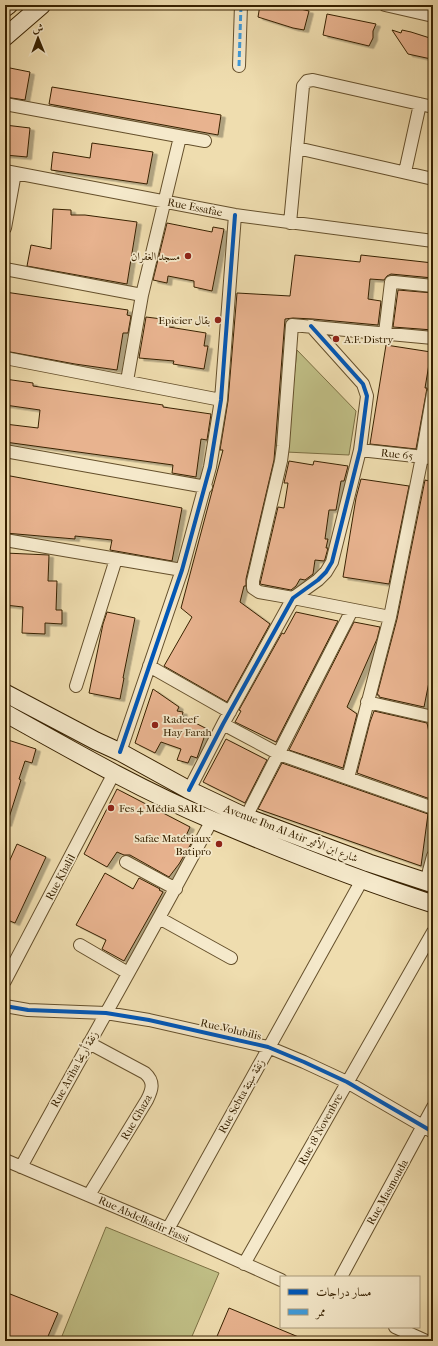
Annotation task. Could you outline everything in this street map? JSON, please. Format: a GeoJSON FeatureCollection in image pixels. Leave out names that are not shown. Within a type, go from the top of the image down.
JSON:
{"type":"FeatureCollection","features":[{"type":"Feature","properties":{"kind":"street"},"geometry":{"type":"LineString","coordinates":[[5,8],[9,5]]}},
{"type":"Feature","properties":{"kind":"street"},"geometry":{"type":"LineString","coordinates":[[5,37],[42,5]]}},
{"type":"Feature","properties":{"kind":"street"},"geometry":{"type":"LineString","coordinates":[[239,66],[241,5]]}},
{"type":"Feature","properties":{"kind":"street"},"geometry":{"type":"LineString","coordinates":[[385,5],[426,11]]}},
{"type":"Feature","properties":{"kind":"street"},"geometry":{"type":"LineString","coordinates":[[290,223],[303,86],[307,81],[314,80],[433,107]]}},
{"type":"Feature","properties":{"kind":"street"},"geometry":{"type":"LineString","coordinates":[[5,104],[205,141]]}},
{"type":"Feature","properties":{"kind":"street"},"geometry":{"type":"LineString","coordinates":[[405,172],[420,104]]}},
{"type":"Feature","properties":{"kind":"street"},"geometry":{"type":"LineString","coordinates":[[127,381],[142,295],[180,137]]}},
{"type":"Feature","properties":{"kind":"street"},"geometry":{"type":"LineString","coordinates":[[297,148],[433,179]]}},
{"type":"Feature","properties":{"kind":"street"},"geometry":{"type":"LineString","coordinates":[[5,228],[10,172]]}},
{"type":"Feature","properties":{"kind":"street","name":"Rue Essafae"},"geometry":{"type":"LineString","coordinates":[[10,172],[235,215],[433,241]]}},
{"type":"Feature","properties":{"kind":"street"},"geometry":{"type":"LineString","coordinates":[[120,752],[171,605],[206,488],[221,400],[235,215]]}},
{"type":"Feature","properties":{"kind":"street"},"geometry":{"type":"LineString","coordinates":[[5,269],[142,295]]}},
{"type":"Feature","properties":{"kind":"street"},"geometry":{"type":"LineString","coordinates":[[385,333],[391,282],[433,286]]}},
{"type":"Feature","properties":{"kind":"street"},"geometry":{"type":"LineString","coordinates":[[390,617],[259,592],[253,588],[253,581],[284,446],[292,325],[433,338]]}},
{"type":"Feature","properties":{"kind":"street"},"geometry":{"type":"LineString","coordinates":[[190,790],[223,724],[293,598],[318,580],[326,572],[332,562],[360,450],[367,404],[366,390],[363,384],[311,326]]}},
{"type":"Feature","properties":{"kind":"street"},"geometry":{"type":"LineString","coordinates":[[5,358],[221,400]]}},
{"type":"Feature","properties":{"kind":"street"},"geometry":{"type":"LineString","coordinates":[[348,778],[390,617],[427,458],[433,393]]}},
{"type":"Feature","properties":{"kind":"street","name":"Rue 65"},"geometry":{"type":"LineString","coordinates":[[360,450],[427,458]]}},
{"type":"Feature","properties":{"kind":"street"},"geometry":{"type":"LineString","coordinates":[[5,451],[206,488]]}},
{"type":"Feature","properties":{"kind":"street"},"geometry":{"type":"LineString","coordinates":[[5,540],[182,570]]}},
{"type":"Feature","properties":{"kind":"street"},"geometry":{"type":"LineString","coordinates":[[76,686],[116,559]]}},
{"type":"Feature","properties":{"kind":"street"},"geometry":{"type":"LineString","coordinates":[[246,817],[352,610]]}},
{"type":"Feature","properties":{"kind":"street"},"geometry":{"type":"LineString","coordinates":[[149,666],[230,712]]}},
{"type":"Feature","properties":{"kind":"street","name":"Avenue Ibn Al Atir شارع ابن الأثير"},"geometry":{"type":"LineString","coordinates":[[5,693],[190,790],[246,817],[369,863],[430,883]]}},
{"type":"Feature","properties":{"kind":"street"},"geometry":{"type":"LineString","coordinates":[[368,702],[433,717]]}},
{"type":"Feature","properties":{"kind":"street","name":"Avenue Ibn Al Atir شارع ابن الأثير"},"geometry":{"type":"LineString","coordinates":[[5,714],[114,773],[212,820],[362,880],[433,904]]}},
{"type":"Feature","properties":{"kind":"street"},"geometry":{"type":"LineString","coordinates":[[223,724],[278,754],[433,808]]}},
{"type":"Feature","properties":{"kind":"street","name":"Rue Khalil"},"geometry":{"type":"LineString","coordinates":[[5,981],[114,773]]}},
{"type":"Feature","properties":{"kind":"street","name":"Rue Ariha زنقة أريحا"},"geometry":{"type":"LineString","coordinates":[[21,1166],[176,889],[212,820]]}},
{"type":"Feature","properties":{"kind":"street"},"geometry":{"type":"LineString","coordinates":[[430,883],[433,856]]}},
{"type":"Feature","properties":{"kind":"street"},"geometry":{"type":"LineString","coordinates":[[126,862],[176,889]]}},
{"type":"Feature","properties":{"kind":"street","name":"Rue Sebta زنقة سبتة"},"geometry":{"type":"LineString","coordinates":[[168,1229],[362,880]]}},
{"type":"Feature","properties":{"kind":"street"},"geometry":{"type":"LineString","coordinates":[[159,918],[231,958]]}},
{"type":"Feature","properties":{"kind":"street","name":"Rue 18 Novenbre"},"geometry":{"type":"LineString","coordinates":[[244,1264],[433,932]]}},
{"type":"Feature","properties":{"kind":"street"},"geometry":{"type":"LineString","coordinates":[[80,945],[128,973]]}},
{"type":"Feature","properties":{"kind":"street","name":"Rue Volubilis"},"geometry":{"type":"LineString","coordinates":[[5,1006],[36,1010],[106,1014],[149,1020],[268,1047],[347,1082],[428,1129]]}},
{"type":"Feature","properties":{"kind":"street","name":"Rue Ghaza"},"geometry":{"type":"LineString","coordinates":[[89,1043],[145,1073],[152,1081],[152,1087],[147,1100],[89,1195]]}},
{"type":"Feature","properties":{"kind":"street","name":"Rue Masmouda"},"geometry":{"type":"LineString","coordinates":[[342,1276],[428,1129],[433,1107]]}},
{"type":"Feature","properties":{"kind":"street","name":"Rue Abdelkadir Fassi"},"geometry":{"type":"LineString","coordinates":[[5,1160],[168,1229],[280,1280]]}},
{"type":"Feature","properties":{"kind":"street"},"geometry":{"type":"LineString","coordinates":[[397,1328],[426,1341]]}},
{"type":"Feature","properties":{"kind":"shaded area"},"geometry":{"type":"Polygon","coordinates":[[[297,350],[356,411],[349,455],[286,452],[297,350]]]}},
{"type":"Feature","properties":{"kind":"shaded area"},"geometry":{"type":"Polygon","coordinates":[[[106,1227],[219,1273],[190,1341],[60,1341],[106,1227]]]}},
{"type":"Feature","properties":{"kind":"building"},"geometry":{"type":"Polygon","coordinates":[[[260,5],[293,5],[292,7],[309,11],[304,30],[258,17],[260,5]]]}},
{"type":"Feature","properties":{"kind":"building"},"geometry":{"type":"Polygon","coordinates":[[[327,14],[376,24],[373,31],[373,38],[369,46],[323,35],[327,14]]]}},
{"type":"Feature","properties":{"kind":"building"},"geometry":{"type":"Polygon","coordinates":[[[392,30],[401,33],[402,30],[433,39],[431,59],[408,54],[392,30]]]}},
{"type":"Feature","properties":{"kind":"building"},"geometry":{"type":"Polygon","coordinates":[[[5,67],[30,72],[25,100],[5,97],[5,67]]]}},
{"type":"Feature","properties":{"kind":"building"},"geometry":{"type":"Polygon","coordinates":[[[52,87],[221,115],[218,135],[49,104],[52,87]]]}},
{"type":"Feature","properties":{"kind":"building"},"geometry":{"type":"Polygon","coordinates":[[[5,125],[30,128],[27,157],[5,155],[5,125]]]}},
{"type":"Feature","properties":{"kind":"building"},"geometry":{"type":"Polygon","coordinates":[[[92,143],[153,152],[147,184],[51,170],[53,152],[90,158],[92,143]]]}},
{"type":"Feature","properties":{"kind":"building"},"geometry":{"type":"Polygon","coordinates":[[[53,209],[71,210],[71,215],[85,215],[137,222],[127,284],[27,266],[31,245],[51,249],[53,209]]]}},
{"type":"Feature","properties":{"kind":"building","name":"مسجد الغفران"},"geometry":{"type":"Polygon","coordinates":[[[167,223],[212,232],[213,227],[224,229],[212,291],[194,287],[194,281],[168,276],[167,283],[153,280],[167,223]]]}},
{"type":"Feature","properties":{"kind":"building"},"geometry":{"type":"Polygon","coordinates":[[[295,255],[360,262],[361,255],[433,263],[433,278],[391,274],[384,280],[370,279],[368,299],[381,301],[378,325],[313,319],[285,319],[274,460],[246,579],[246,586],[244,586],[240,602],[270,624],[227,702],[164,666],[192,617],[181,608],[223,450],[220,450],[228,401],[237,293],[290,296],[295,255]]]}},
{"type":"Feature","properties":{"kind":"building"},"geometry":{"type":"Polygon","coordinates":[[[398,290],[433,293],[433,330],[393,327],[398,290]]]}},
{"type":"Feature","properties":{"kind":"building"},"geometry":{"type":"Polygon","coordinates":[[[5,292],[128,310],[127,315],[131,316],[128,333],[123,333],[117,370],[5,351],[5,292]]]}},
{"type":"Feature","properties":{"kind":"building"},"geometry":{"type":"Polygon","coordinates":[[[146,317],[170,320],[169,327],[206,333],[204,346],[208,346],[204,369],[173,364],[174,361],[139,358],[146,317]]]}},
{"type":"Feature","properties":{"kind":"building"},"geometry":{"type":"Polygon","coordinates":[[[386,345],[431,352],[425,388],[427,388],[416,449],[370,444],[386,345]]]}},
{"type":"Feature","properties":{"kind":"building"},"geometry":{"type":"Polygon","coordinates":[[[5,379],[33,383],[33,386],[163,405],[163,407],[211,414],[207,440],[201,439],[196,477],[172,473],[173,465],[5,442],[5,424],[38,428],[40,410],[5,405],[5,379]]]}},
{"type":"Feature","properties":{"kind":"building"},"geometry":{"type":"Polygon","coordinates":[[[289,461],[313,465],[314,461],[348,466],[344,481],[341,481],[336,510],[329,510],[325,539],[328,539],[326,548],[328,548],[325,559],[324,561],[315,560],[313,574],[305,580],[300,579],[296,586],[291,590],[260,584],[278,507],[284,508],[288,483],[284,483],[289,461]]]}},
{"type":"Feature","properties":{"kind":"building"},"geometry":{"type":"Polygon","coordinates":[[[5,475],[182,508],[172,561],[110,550],[112,540],[75,536],[75,539],[5,533],[5,475]]]}},
{"type":"Feature","properties":{"kind":"building"},"geometry":{"type":"Polygon","coordinates":[[[361,479],[409,486],[389,584],[343,577],[356,498],[361,479]]]}},
{"type":"Feature","properties":{"kind":"building"},"geometry":{"type":"Polygon","coordinates":[[[425,480],[433,482],[433,662],[424,707],[379,697],[379,695],[377,695],[397,619],[425,480]]]}},
{"type":"Feature","properties":{"kind":"building"},"geometry":{"type":"Polygon","coordinates":[[[5,553],[49,555],[48,581],[57,581],[56,610],[62,610],[62,624],[45,623],[45,634],[22,633],[23,607],[5,605],[5,553]]]}},
{"type":"Feature","properties":{"kind":"building"},"geometry":{"type":"Polygon","coordinates":[[[107,612],[135,618],[120,699],[89,693],[103,624],[107,612]]]}},
{"type":"Feature","properties":{"kind":"building"},"geometry":{"type":"Polygon","coordinates":[[[296,612],[338,621],[276,742],[235,722],[241,711],[239,710],[282,633],[284,634],[296,612]]]}},
{"type":"Feature","properties":{"kind":"building"},"geometry":{"type":"Polygon","coordinates":[[[354,622],[380,627],[377,639],[347,707],[357,714],[343,768],[289,750],[354,622]]]}},
{"type":"Feature","properties":{"kind":"building"},"geometry":{"type":"Polygon","coordinates":[[[153,689],[179,707],[177,711],[183,712],[182,716],[207,729],[197,758],[191,756],[188,763],[177,760],[181,749],[161,742],[155,753],[135,743],[153,689]]]}},
{"type":"Feature","properties":{"kind":"building"},"geometry":{"type":"Polygon","coordinates":[[[374,711],[427,723],[433,752],[433,800],[357,773],[374,711]]]}},
{"type":"Feature","properties":{"kind":"building"},"geometry":{"type":"Polygon","coordinates":[[[5,739],[36,749],[32,763],[25,761],[19,779],[21,780],[7,824],[5,823],[5,739]]]}},
{"type":"Feature","properties":{"kind":"building"},"geometry":{"type":"Polygon","coordinates":[[[226,739],[267,760],[245,803],[203,782],[226,739]]]}},
{"type":"Feature","properties":{"kind":"building"},"geometry":{"type":"Polygon","coordinates":[[[282,763],[428,814],[421,866],[258,809],[282,763]]]}},
{"type":"Feature","properties":{"kind":"building"},"geometry":{"type":"Polygon","coordinates":[[[117,789],[190,827],[185,838],[192,842],[179,864],[169,877],[130,855],[124,855],[117,852],[107,867],[84,854],[117,789]]]}},
{"type":"Feature","properties":{"kind":"building"},"geometry":{"type":"Polygon","coordinates":[[[17,844],[46,857],[15,923],[5,919],[5,871],[17,844]]]}},
{"type":"Feature","properties":{"kind":"building"},"geometry":{"type":"Polygon","coordinates":[[[105,873],[133,889],[139,878],[163,892],[124,961],[102,949],[106,940],[76,925],[105,873]]]}},
{"type":"Feature","properties":{"kind":"building"},"geometry":{"type":"Polygon","coordinates":[[[5,1292],[58,1313],[46,1341],[5,1341],[5,1292]]]}},
{"type":"Feature","properties":{"kind":"building"},"geometry":{"type":"Polygon","coordinates":[[[229,1308],[308,1341],[215,1341],[229,1308]]]}},
{"type":"Feature","properties":{"kind":"marked path"},"geometry":{"type":"LineString","coordinates":[[239,66],[241,5]]}},
{"type":"Feature","properties":{"kind":"cycle path"},"geometry":{"type":"LineString","coordinates":[[120,752],[182,570],[210,467],[221,400],[235,215]]}},
{"type":"Feature","properties":{"kind":"cycle path"},"geometry":{"type":"LineString","coordinates":[[189,790],[223,724],[293,598],[318,580],[326,572],[332,562],[360,450],[367,396],[363,384],[311,326]]}},
{"type":"Feature","properties":{"kind":"cycle path"},"geometry":{"type":"LineString","coordinates":[[5,1006],[28,1010],[106,1013],[149,1020],[268,1047],[347,1082],[433,1132]]}},
{"type":"Feature","properties":{"kind":"place","name":"مسجد الغفران"},"geometry":{"type":"Point","coordinates":[188,256]}},
{"type":"Feature","properties":{"kind":"place","name":"Epicier بقال"},"geometry":{"type":"Point","coordinates":[218,320]}},
{"type":"Feature","properties":{"kind":"place","name":"A.F. Distry"},"geometry":{"type":"Point","coordinates":[336,339]}},
{"type":"Feature","properties":{"kind":"place","name":"Radeef Hay Farah"},"geometry":{"type":"Point","coordinates":[155,725]}},
{"type":"Feature","properties":{"kind":"place","name":"Fes 4 Média SARL"},"geometry":{"type":"Point","coordinates":[111,808]}},
{"type":"Feature","properties":{"kind":"place","name":"Safae Matériaux Batipro"},"geometry":{"type":"Point","coordinates":[219,844]}}]}
